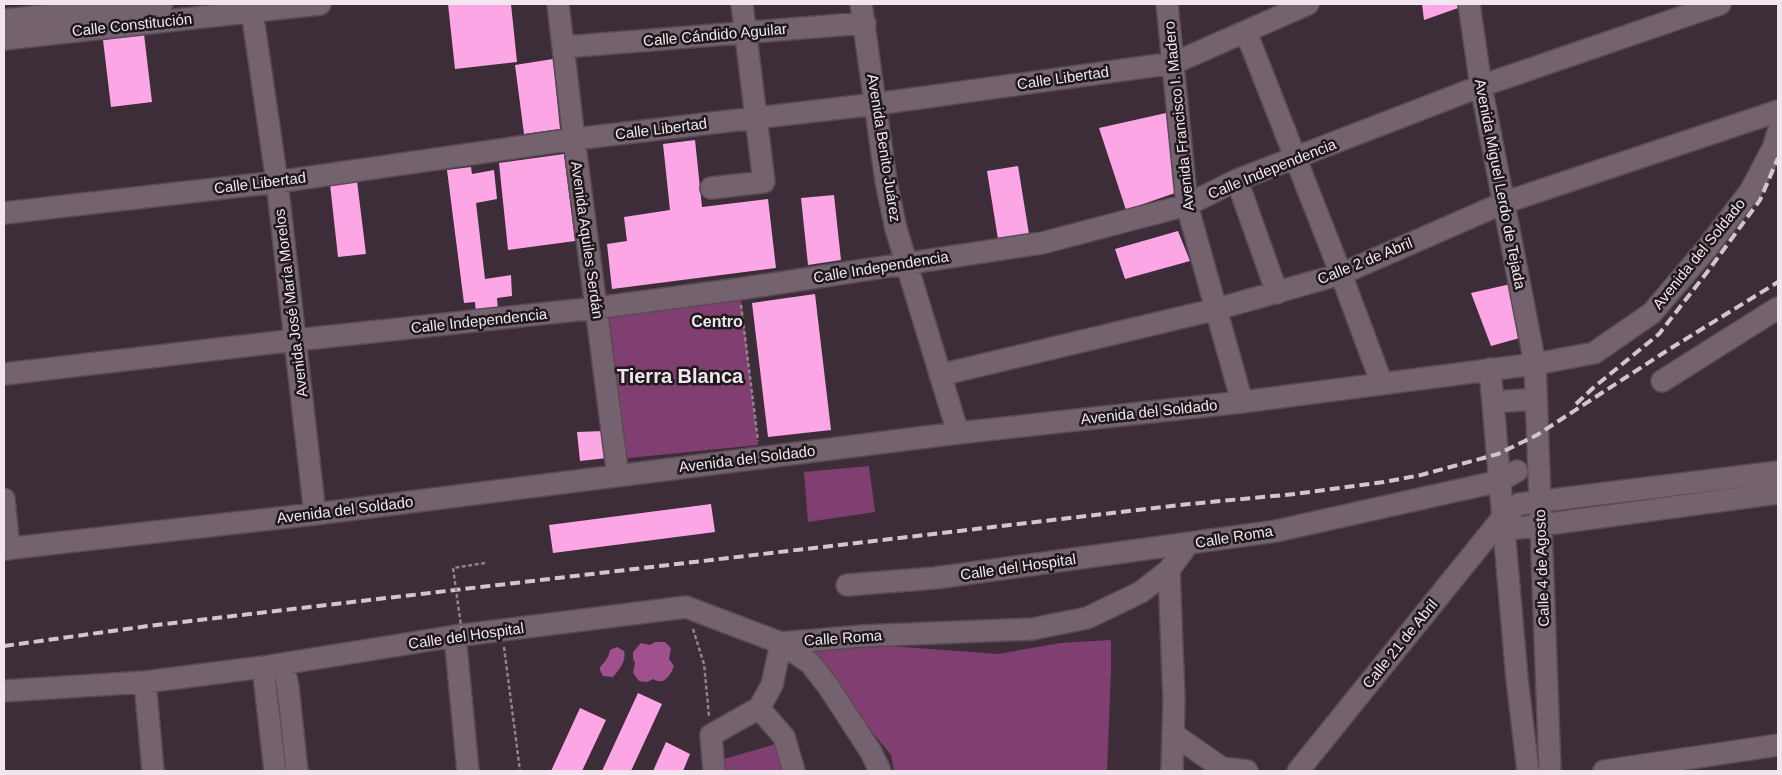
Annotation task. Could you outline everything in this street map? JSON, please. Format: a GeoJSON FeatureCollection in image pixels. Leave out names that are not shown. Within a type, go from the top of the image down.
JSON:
{"type":"FeatureCollection","features":[{"type":"Feature","properties":{"kind":"street","name":"Calle Constitución"},"geometry":{"type":"LineString","coordinates":[[4,20],[162,4]]}},
{"type":"Feature","properties":{"kind":"street","name":"Calle Constitución"},"geometry":{"type":"LineString","coordinates":[[4,39],[251,8],[320,4]]}},
{"type":"Feature","properties":{"kind":"street","name":"Avenida Aquiles Serdán"},"geometry":{"type":"LineString","coordinates":[[558,4],[618,476]]}},
{"type":"Feature","properties":{"kind":"street"},"geometry":{"type":"LineString","coordinates":[[711,188],[764,182],[742,4]]}},
{"type":"Feature","properties":{"kind":"street","name":"Avenida Francisco I. Madero"},"geometry":{"type":"LineString","coordinates":[[1167,4],[1187,205],[1218,309],[1242,402]]}},
{"type":"Feature","properties":{"kind":"street","name":"Calle Libertad"},"geometry":{"type":"LineString","coordinates":[[4,213],[277,182],[574,139],[876,104],[1174,63],[1308,4]]}},
{"type":"Feature","properties":{"kind":"street","name":"Avenida Miguel Lerdo de Tejada"},"geometry":{"type":"LineString","coordinates":[[1469,4],[1481,86],[1535,364]]}},
{"type":"Feature","properties":{"kind":"street","name":"Calle Independencia"},"geometry":{"type":"LineString","coordinates":[[4,374],[596,308],[738,289],[1042,243],[1187,205],[1237,180],[1481,86],[1720,4]]}},
{"type":"Feature","properties":{"kind":"street","name":"Avenida José María Morelos"},"geometry":{"type":"LineString","coordinates":[[251,8],[277,182],[315,514]]}},
{"type":"Feature","properties":{"kind":"street","name":"Calle Cándido Aguilar"},"geometry":{"type":"LineString","coordinates":[[564,47],[746,32],[863,13]]}},
{"type":"Feature","properties":{"kind":"street","name":"Avenida Benito Juárez"},"geometry":{"type":"LineString","coordinates":[[863,13],[886,181],[906,263],[958,433]]}},
{"type":"Feature","properties":{"kind":"street"},"geometry":{"type":"LineString","coordinates":[[1246,32],[1382,384]]}},
{"type":"Feature","properties":{"kind":"street","name":"Calle 2 de Abril"},"geometry":{"type":"LineString","coordinates":[[940,375],[1218,309],[1341,274],[1503,203],[1778,111]]}},
{"type":"Feature","properties":{"kind":"street","name":"Avenida del Soldado"},"geometry":{"type":"LineString","coordinates":[[6,549],[315,514],[958,433],[1242,402],[1535,364],[1594,353],[1652,313],[1707,248],[1751,190],[1773,148],[1778,132]]}},
{"type":"Feature","properties":{"kind":"street"},"geometry":{"type":"LineString","coordinates":[[1237,180],[1277,293]]}},
{"type":"Feature","properties":{"kind":"street"},"geometry":{"type":"LineString","coordinates":[[1662,381],[1778,308]]}},
{"type":"Feature","properties":{"kind":"street","name":"Calle 4 de Agosto"},"geometry":{"type":"LineString","coordinates":[[1535,364],[1550,771]]}},
{"type":"Feature","properties":{"kind":"street","name":"Calle 4 de Agosto"},"geometry":{"type":"LineString","coordinates":[[1490,369],[1493,402],[1509,476],[1504,523],[1517,679],[1528,771]]}},
{"type":"Feature","properties":{"kind":"street"},"geometry":{"type":"LineString","coordinates":[[1493,402],[1536,399]]}},
{"type":"Feature","properties":{"kind":"street","name":"Calle 21 de Abril"},"geometry":{"type":"LineString","coordinates":[[1298,771],[1519,504],[1778,472]]}},
{"type":"Feature","properties":{"kind":"street","name":"Calle Roma"},"geometry":{"type":"LineString","coordinates":[[781,643],[862,636],[1032,629],[1088,618],[1141,592],[1169,570],[1188,544],[1276,531],[1509,476]]}},
{"type":"Feature","properties":{"kind":"street"},"geometry":{"type":"LineString","coordinates":[[1504,523],[1541,525],[1778,493]]}},
{"type":"Feature","properties":{"kind":"street"},"geometry":{"type":"LineString","coordinates":[[4,499],[6,549]]}},
{"type":"Feature","properties":{"kind":"street","name":"Calle del Hospital"},"geometry":{"type":"LineString","coordinates":[[847,585],[935,578],[1188,544]]}},
{"type":"Feature","properties":{"kind":"street"},"geometry":{"type":"LineString","coordinates":[[1169,570],[1174,701],[1172,771]]}},
{"type":"Feature","properties":{"kind":"street","name":"Calle del Hospital"},"geometry":{"type":"LineString","coordinates":[[4,691],[145,682],[273,665],[497,630],[686,607],[781,643]]}},
{"type":"Feature","properties":{"kind":"street"},"geometry":{"type":"LineString","coordinates":[[455,636],[468,771]]}},
{"type":"Feature","properties":{"kind":"street"},"geometry":{"type":"LineString","coordinates":[[714,771],[711,735],[759,708],[772,685],[781,643]]}},
{"type":"Feature","properties":{"kind":"street","name":"Calle Roma"},"geometry":{"type":"LineString","coordinates":[[781,643],[810,663],[828,686],[871,752],[880,771]]}},
{"type":"Feature","properties":{"kind":"street"},"geometry":{"type":"LineString","coordinates":[[273,665],[274,771]]}},
{"type":"Feature","properties":{"kind":"street"},"geometry":{"type":"LineString","coordinates":[[273,665],[288,687],[297,771]]}},
{"type":"Feature","properties":{"kind":"street"},"geometry":{"type":"LineString","coordinates":[[145,682],[154,771]]}},
{"type":"Feature","properties":{"kind":"street"},"geometry":{"type":"LineString","coordinates":[[759,708],[784,737],[794,771]]}},
{"type":"Feature","properties":{"kind":"street"},"geometry":{"type":"LineString","coordinates":[[1173,734],[1222,768],[1247,771]]}},
{"type":"Feature","properties":{"kind":"street"},"geometry":{"type":"LineString","coordinates":[[1604,771],[1778,746]]}},
{"type":"Feature","properties":{"kind":"path"},"geometry":{"type":"LineString","coordinates":[[738,289],[760,458]]}},
{"type":"Feature","properties":{"kind":"path"},"geometry":{"type":"LineString","coordinates":[[485,563],[453,568],[462,633],[497,630],[520,771]]}},
{"type":"Feature","properties":{"kind":"path"},"geometry":{"type":"LineString","coordinates":[[686,607],[704,664],[711,735]]}},
{"type":"Feature","properties":{"kind":"shaded area"},"geometry":{"type":"Polygon","coordinates":[[[741,299],[758,445],[619,459],[602,316],[741,299]]]}},
{"type":"Feature","properties":{"kind":"shaded area"},"geometry":{"type":"Polygon","coordinates":[[[869,466],[875,512],[808,522],[804,472],[869,466]]]}},
{"type":"Feature","properties":{"kind":"shaded area"},"geometry":{"type":"Polygon","coordinates":[[[1111,640],[1107,771],[894,771],[891,755],[820,668],[814,653],[823,644],[849,643],[998,654],[1060,643],[1111,640]]]}},
{"type":"Feature","properties":{"kind":"shaded area"},"geometry":{"type":"Polygon","coordinates":[[[655,642],[665,642],[671,648],[669,659],[674,666],[663,681],[653,679],[647,682],[639,681],[633,673],[635,663],[633,652],[641,643],[650,645],[655,642]]]}},
{"type":"Feature","properties":{"kind":"shaded area"},"geometry":{"type":"Polygon","coordinates":[[[617,647],[624,651],[625,654],[622,665],[613,677],[603,676],[600,667],[610,650],[617,647]]]}},
{"type":"Feature","properties":{"kind":"shaded area"},"geometry":{"type":"Polygon","coordinates":[[[776,744],[782,771],[726,771],[724,759],[776,744]]]}},
{"type":"Feature","properties":{"kind":"building"},"geometry":{"type":"Polygon","coordinates":[[[448,4],[511,4],[517,62],[455,69],[448,4]]]}},
{"type":"Feature","properties":{"kind":"building"},"geometry":{"type":"Polygon","coordinates":[[[1422,4],[1461,4],[1461,7],[1424,20],[1422,4]]]}},
{"type":"Feature","properties":{"kind":"building"},"geometry":{"type":"Polygon","coordinates":[[[144,34],[152,102],[111,107],[103,40],[144,34]]]}},
{"type":"Feature","properties":{"kind":"building"},"geometry":{"type":"Polygon","coordinates":[[[553,59],[560,129],[524,134],[515,65],[553,59]]]}},
{"type":"Feature","properties":{"kind":"building"},"geometry":{"type":"Polygon","coordinates":[[[1166,113],[1175,193],[1126,210],[1099,128],[1166,113]]]}},
{"type":"Feature","properties":{"kind":"building"},"geometry":{"type":"Polygon","coordinates":[[[695,140],[702,207],[768,199],[776,268],[612,289],[607,244],[627,241],[624,217],[670,210],[663,144],[695,140]]]}},
{"type":"Feature","properties":{"kind":"building"},"geometry":{"type":"Polygon","coordinates":[[[564,154],[575,241],[508,250],[499,163],[564,154]]]}},
{"type":"Feature","properties":{"kind":"building"},"geometry":{"type":"Polygon","coordinates":[[[1018,166],[1029,234],[998,239],[987,171],[1018,166]]]}},
{"type":"Feature","properties":{"kind":"building"},"geometry":{"type":"Polygon","coordinates":[[[471,167],[472,174],[494,170],[497,199],[476,203],[485,279],[511,275],[512,296],[497,298],[498,311],[476,314],[475,302],[464,303],[447,170],[471,167]]]}},
{"type":"Feature","properties":{"kind":"building"},"geometry":{"type":"Polygon","coordinates":[[[357,181],[366,254],[338,257],[330,184],[357,181]]]}},
{"type":"Feature","properties":{"kind":"building"},"geometry":{"type":"Polygon","coordinates":[[[834,195],[841,260],[808,265],[801,198],[834,195]]]}},
{"type":"Feature","properties":{"kind":"building"},"geometry":{"type":"Polygon","coordinates":[[[1178,231],[1190,261],[1125,279],[1115,249],[1178,231]]]}},
{"type":"Feature","properties":{"kind":"building"},"geometry":{"type":"Polygon","coordinates":[[[1515,283],[1527,336],[1491,346],[1471,293],[1515,283]]]}},
{"type":"Feature","properties":{"kind":"building"},"geometry":{"type":"Polygon","coordinates":[[[815,294],[831,430],[768,437],[752,303],[815,294]]]}},
{"type":"Feature","properties":{"kind":"building"},"geometry":{"type":"Polygon","coordinates":[[[604,431],[607,458],[580,461],[577,432],[604,431]]]}},
{"type":"Feature","properties":{"kind":"building"},"geometry":{"type":"Polygon","coordinates":[[[711,504],[715,532],[553,553],[549,525],[711,504]]]}},
{"type":"Feature","properties":{"kind":"building"},"geometry":{"type":"Polygon","coordinates":[[[638,693],[662,704],[631,771],[602,771],[638,693]]]}},
{"type":"Feature","properties":{"kind":"building"},"geometry":{"type":"Polygon","coordinates":[[[580,708],[606,720],[582,771],[551,771],[580,708]]]}},
{"type":"Feature","properties":{"kind":"building"},"geometry":{"type":"Polygon","coordinates":[[[666,742],[690,754],[683,771],[653,771],[666,742]]]}},
{"type":"Feature","properties":{"kind":"railway"},"geometry":{"type":"LineString","coordinates":[[1576,404],[1659,334],[1760,200],[1778,158]]}},
{"type":"Feature","properties":{"kind":"railway"},"geometry":{"type":"LineString","coordinates":[[4,646],[148,626],[1189,504],[1295,494],[1421,475],[1498,454],[1537,435],[1668,350],[1778,282]]}},
{"type":"Feature","properties":{"kind":"district","name":"Centro"},"geometry":{"type":"Point","coordinates":[717,321]}},
{"type":"Feature","properties":{"kind":"district","name":"Tierra Blanca"},"geometry":{"type":"Point","coordinates":[680,376]}}]}
